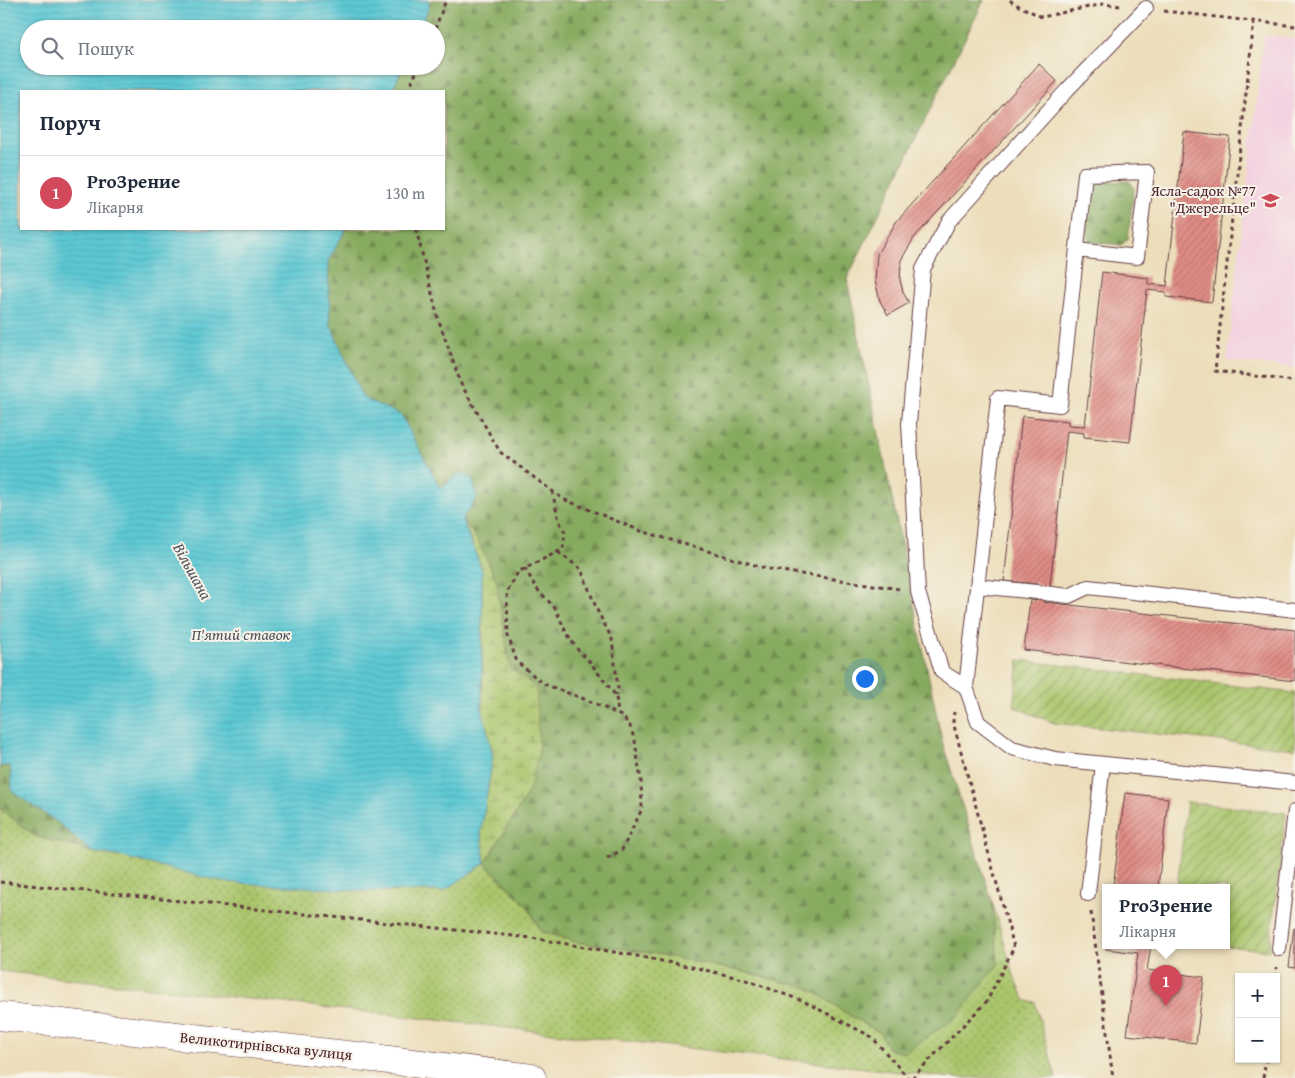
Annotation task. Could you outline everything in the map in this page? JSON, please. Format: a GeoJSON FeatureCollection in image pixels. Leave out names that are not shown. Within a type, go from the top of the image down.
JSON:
{"type":"FeatureCollection","features":[{"type":"Feature","properties":{"kind":"main road","name":"Великотирнівська вулиця"},"geometry":{"type":"LineString","coordinates":[[0,1016],[532,1078]]}},
{"type":"Feature","properties":{"kind":"lane"},"geometry":{"type":"LineString","coordinates":[[966,687],[942,672],[918,592],[909,423],[923,269],[949,221],[1066,92],[1146,8]]}},
{"type":"Feature","properties":{"kind":"lane"},"geometry":{"type":"LineString","coordinates":[[1077,250],[1137,257],[1147,172],[1085,174],[1060,405],[998,398],[966,687],[978,722],[1012,748],[1055,759],[1295,783]]}},
{"type":"Feature","properties":{"kind":"lane"},"geometry":{"type":"LineString","coordinates":[[977,586],[1069,596],[1088,587],[1295,610]]}},
{"type":"Feature","properties":{"kind":"lane"},"geometry":{"type":"LineString","coordinates":[[1088,894],[1103,764]]}},
{"type":"Feature","properties":{"kind":"lane"},"geometry":{"type":"LineString","coordinates":[[1279,949],[1295,812]]}},
{"type":"Feature","properties":{"kind":"path"},"geometry":{"type":"LineString","coordinates":[[439,20],[446,0]]}},
{"type":"Feature","properties":{"kind":"path"},"geometry":{"type":"LineString","coordinates":[[1010,0],[1042,17],[1103,4],[1295,26]]}},
{"type":"Feature","properties":{"kind":"path"},"geometry":{"type":"LineString","coordinates":[[1254,21],[1215,371],[1295,381]]}},
{"type":"Feature","properties":{"kind":"path"},"geometry":{"type":"LineString","coordinates":[[408,90],[415,75]]}},
{"type":"Feature","properties":{"kind":"path"},"geometry":{"type":"LineString","coordinates":[[416,230],[438,318],[461,384],[500,452],[563,499],[640,531],[768,569],[918,592]]}},
{"type":"Feature","properties":{"kind":"path"},"geometry":{"type":"LineString","coordinates":[[552,491],[559,521],[565,532],[563,549],[518,572],[508,592],[508,636],[517,662],[544,684],[584,698],[618,714],[630,726],[635,741],[641,781],[642,809],[622,850],[606,859]]}},
{"type":"Feature","properties":{"kind":"path"},"geometry":{"type":"LineString","coordinates":[[558,552],[581,569],[597,610],[612,639],[618,689],[616,696],[618,714]]}},
{"type":"Feature","properties":{"kind":"path"},"geometry":{"type":"LineString","coordinates":[[525,568],[536,588],[555,608],[566,632],[578,650],[590,660],[616,696]]}},
{"type":"Feature","properties":{"kind":"path"},"geometry":{"type":"LineString","coordinates":[[0,882],[532,938],[697,968],[743,979],[803,1002],[872,1037],[910,1078],[987,1001],[1014,947],[953,722],[954,702],[966,687]]}},
{"type":"Feature","properties":{"kind":"path"},"geometry":{"type":"LineString","coordinates":[[1088,894],[1113,1078]]}},
{"type":"Feature","properties":{"kind":"path"},"geometry":{"type":"LineString","coordinates":[[1263,1078],[1265,1063]]}},
{"type":"Feature","properties":{"kind":"shaded area","name":"Ясла-садок №77 \"Джерельце\""},"geometry":{"type":"Polygon","coordinates":[[[1264,35],[1295,39],[1295,368],[1227,361],[1264,35]]]}},
{"type":"Feature","properties":{"kind":"green space"},"geometry":{"type":"Polygon","coordinates":[[[431,0],[984,0],[847,279],[942,741],[992,901],[998,964],[957,1017],[906,1053],[889,1049],[879,1032],[809,988],[657,954],[577,942],[541,931],[528,907],[485,863],[529,791],[536,687],[510,668],[496,580],[479,543],[462,518],[477,498],[441,489],[401,416],[363,398],[330,324],[328,261],[345,230],[445,230],[445,90],[392,90],[399,75],[445,75],[445,20],[424,20],[431,0]]]}},
{"type":"Feature","properties":{"kind":"green space"},"geometry":{"type":"Polygon","coordinates":[[[1129,181],[1134,188],[1128,239],[1121,245],[1090,242],[1086,234],[1091,186],[1096,182],[1129,181]]]}},
{"type":"Feature","properties":{"kind":"green space"},"geometry":{"type":"Polygon","coordinates":[[[462,518],[479,543],[496,580],[510,668],[536,687],[539,751],[529,791],[485,863],[481,831],[493,756],[482,708],[482,570],[462,518]]]}},
{"type":"Feature","properties":{"kind":"green space"},"geometry":{"type":"Polygon","coordinates":[[[1019,660],[1295,693],[1295,749],[1054,723],[1014,707],[1019,660]]]}},
{"type":"Feature","properties":{"kind":"green space"},"geometry":{"type":"Polygon","coordinates":[[[10,765],[57,822],[92,852],[33,835],[0,808],[0,767],[10,765]]]}},
{"type":"Feature","properties":{"kind":"green space"},"geometry":{"type":"Polygon","coordinates":[[[1187,802],[1286,813],[1269,951],[1230,946],[1230,884],[1177,884],[1187,802]]]}},
{"type":"Feature","properties":{"kind":"green space"},"geometry":{"type":"Polygon","coordinates":[[[0,808],[33,835],[92,852],[123,857],[444,891],[485,863],[528,907],[541,932],[577,942],[657,954],[809,988],[879,1032],[889,1049],[905,1053],[998,965],[992,901],[1015,979],[1026,1001],[1035,1002],[1056,1078],[954,1078],[0,971],[0,808]]]}},
{"type":"Feature","properties":{"kind":"water","name":"П'ятий ставок"},"geometry":{"type":"Polygon","coordinates":[[[0,0],[429,0],[429,7],[424,20],[20,20],[20,75],[399,75],[392,90],[20,90],[20,230],[345,230],[328,261],[330,324],[363,398],[401,415],[441,489],[459,473],[472,477],[477,498],[462,519],[482,570],[482,708],[493,756],[481,831],[485,863],[444,891],[369,891],[223,882],[123,857],[92,852],[57,822],[12,791],[10,765],[0,767],[0,0]]]}},
{"type":"Feature","properties":{"kind":"building"},"geometry":{"type":"Polygon","coordinates":[[[1039,64],[1057,81],[914,238],[901,260],[900,280],[903,292],[909,303],[888,315],[880,301],[875,281],[877,254],[896,222],[1039,64]]]}},
{"type":"Feature","properties":{"kind":"building"},"geometry":{"type":"Polygon","coordinates":[[[1184,132],[1230,137],[1212,302],[1166,297],[1166,292],[1147,290],[1130,442],[1084,437],[1084,433],[1067,431],[1050,586],[1045,585],[1043,602],[1295,630],[1295,681],[1024,650],[1030,600],[1036,601],[1038,584],[1004,581],[1022,416],[1068,421],[1068,425],[1085,426],[1102,272],[1148,278],[1148,284],[1167,286],[1184,132]]]}},
{"type":"Feature","properties":{"kind":"building"},"geometry":{"type":"Polygon","coordinates":[[[1125,793],[1168,798],[1158,884],[1113,884],[1125,793]]]}},
{"type":"Feature","properties":{"kind":"building"},"geometry":{"type":"Polygon","coordinates":[[[1295,928],[1295,968],[1289,967],[1295,928]]]}},
{"type":"Feature","properties":{"kind":"building"},"geometry":{"type":"Polygon","coordinates":[[[1106,949],[1150,949],[1147,970],[1204,977],[1196,1043],[1127,1035],[1138,953],[1106,949]]]}},
{"type":"Feature","properties":{"kind":"place","name":"Ясла-садок №77 \"Джерельце\""},"geometry":{"type":"Point","coordinates":[1270,200]}},
{"type":"Feature","properties":{"kind":"place","name":"ProЗрение"},"geometry":{"type":"Point","coordinates":[1166,1006]}},
{"type":"Feature","properties":{"kind":"water label","name":"Вільшана"},"geometry":{"type":"Point","coordinates":[193,571]}}]}
